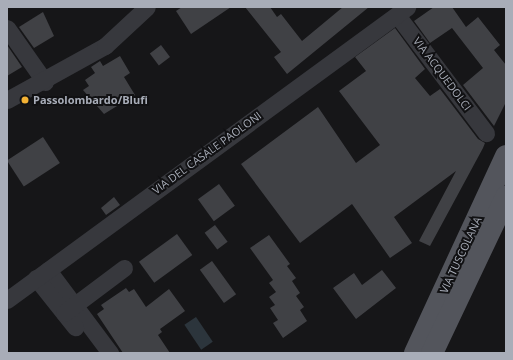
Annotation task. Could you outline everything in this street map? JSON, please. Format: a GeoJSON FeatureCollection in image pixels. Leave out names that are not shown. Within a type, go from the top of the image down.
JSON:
{"type":"FeatureCollection","features":[{"type":"Feature","properties":{"kind":"main road","name":"VIA TUSCOLANA"},"geometry":{"type":"LineString","coordinates":[[415,353],[506,156]]}},
{"type":"Feature","properties":{"kind":"main road","name":"VIA TUSCOLANA"},"geometry":{"type":"LineString","coordinates":[[432,353],[506,197]]}},
{"type":"Feature","properties":{"kind":"street"},"geometry":{"type":"LineString","coordinates":[[7,100],[45,82],[105,46],[148,7]]}},
{"type":"Feature","properties":{"kind":"street","name":"VIA ACQUEDOLCI"},"geometry":{"type":"LineString","coordinates":[[402,11],[486,133]]}},
{"type":"Feature","properties":{"kind":"street","name":"VIA DEL CASALE PAOLONI"},"geometry":{"type":"LineString","coordinates":[[7,300],[402,11]]}},
{"type":"Feature","properties":{"kind":"street"},"geometry":{"type":"LineString","coordinates":[[7,28],[45,82]]}},
{"type":"Feature","properties":{"kind":"street"},"geometry":{"type":"LineString","coordinates":[[69,309],[124,268]]}},
{"type":"Feature","properties":{"kind":"street"},"geometry":{"type":"LineString","coordinates":[[42,274],[69,309],[110,353]]}},
{"type":"Feature","properties":{"kind":"street"},"geometry":{"type":"LineString","coordinates":[[69,309],[75,327]]}},
{"type":"Feature","properties":{"kind":"shaded area"},"geometry":{"type":"Polygon","coordinates":[[[196,317],[213,342],[201,350],[184,325],[196,317]]]}},
{"type":"Feature","properties":{"kind":"building"},"geometry":{"type":"Polygon","coordinates":[[[182,7],[231,7],[191,34],[176,11],[182,7]]]}},
{"type":"Feature","properties":{"kind":"building"},"geometry":{"type":"Polygon","coordinates":[[[245,7],[270,7],[277,17],[281,14],[302,41],[343,7],[369,7],[287,74],[274,57],[281,52],[245,7]]]}},
{"type":"Feature","properties":{"kind":"building"},"geometry":{"type":"Polygon","coordinates":[[[434,7],[452,7],[466,27],[478,17],[500,45],[494,50],[506,65],[506,102],[494,126],[463,85],[483,68],[452,28],[430,43],[414,21],[434,7]]]}},
{"type":"Feature","properties":{"kind":"building"},"geometry":{"type":"Polygon","coordinates":[[[43,12],[54,36],[34,48],[19,27],[43,12]]]}},
{"type":"Feature","properties":{"kind":"building"},"geometry":{"type":"Polygon","coordinates":[[[395,28],[425,69],[415,78],[430,96],[440,89],[478,139],[485,143],[483,148],[430,246],[419,241],[456,171],[394,217],[412,243],[390,258],[352,204],[300,243],[241,164],[318,107],[356,163],[380,145],[339,91],[366,71],[355,57],[395,28]]]}},
{"type":"Feature","properties":{"kind":"building"},"geometry":{"type":"Polygon","coordinates":[[[7,45],[22,67],[7,76],[7,45]]]}},
{"type":"Feature","properties":{"kind":"building"},"geometry":{"type":"Polygon","coordinates":[[[161,45],[170,57],[159,65],[150,53],[161,45]]]}},
{"type":"Feature","properties":{"kind":"building"},"geometry":{"type":"Polygon","coordinates":[[[120,56],[130,73],[124,77],[135,95],[104,114],[83,90],[89,86],[85,80],[95,73],[91,67],[100,61],[103,66],[120,56]]]}},
{"type":"Feature","properties":{"kind":"building"},"geometry":{"type":"Polygon","coordinates":[[[43,137],[60,163],[24,186],[7,160],[43,137]]]}},
{"type":"Feature","properties":{"kind":"building"},"geometry":{"type":"Polygon","coordinates":[[[219,184],[235,206],[214,221],[198,199],[219,184]]]}},
{"type":"Feature","properties":{"kind":"building"},"geometry":{"type":"Polygon","coordinates":[[[114,197],[120,205],[106,215],[101,208],[114,197]]]}},
{"type":"Feature","properties":{"kind":"building"},"geometry":{"type":"Polygon","coordinates":[[[215,225],[228,242],[217,250],[205,233],[215,225]]]}},
{"type":"Feature","properties":{"kind":"building"},"geometry":{"type":"Polygon","coordinates":[[[177,234],[192,255],[154,283],[139,262],[177,234]]]}},
{"type":"Feature","properties":{"kind":"building"},"geometry":{"type":"Polygon","coordinates":[[[269,235],[290,264],[287,266],[296,278],[292,281],[300,293],[296,296],[304,307],[300,310],[307,321],[283,338],[273,323],[278,320],[270,308],[275,305],[269,297],[276,292],[269,283],[273,280],[250,248],[269,235]]]}},
{"type":"Feature","properties":{"kind":"building"},"geometry":{"type":"Polygon","coordinates":[[[212,261],[236,294],[224,303],[200,270],[212,261]]]}},
{"type":"Feature","properties":{"kind":"building"},"geometry":{"type":"Polygon","coordinates":[[[382,270],[396,288],[356,319],[333,288],[354,273],[362,285],[382,270]]]}},
{"type":"Feature","properties":{"kind":"building"},"geometry":{"type":"Polygon","coordinates":[[[126,288],[129,292],[134,289],[146,307],[169,289],[185,311],[160,329],[162,332],[158,335],[170,353],[123,353],[97,314],[104,309],[101,305],[126,288]]]}},
{"type":"Feature","properties":{"kind":"place","name":"Passolombardo/Blufi"},"geometry":{"type":"Point","coordinates":[25,100]}}]}
